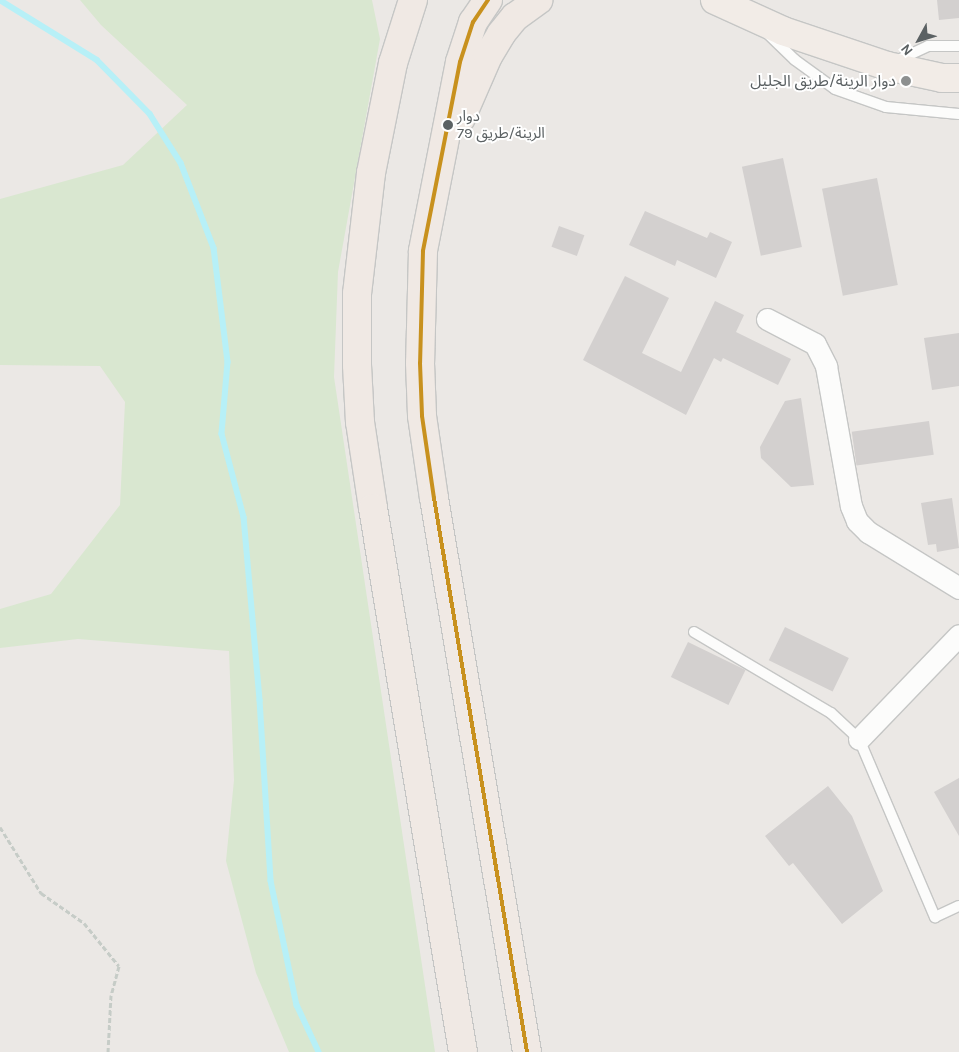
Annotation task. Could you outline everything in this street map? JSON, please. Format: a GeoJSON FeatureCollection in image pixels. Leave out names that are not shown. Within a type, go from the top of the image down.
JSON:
{"type":"FeatureCollection","features":[{"type":"Feature","properties":{"kind":"highway"},"geometry":{"type":"LineString","coordinates":[[397,0],[398,45]]}},
{"type":"Feature","properties":{"kind":"highway"},"geometry":{"type":"LineString","coordinates":[[413,0],[398,45],[371,173],[357,294],[360,412],[464,1052]]}},
{"type":"Feature","properties":{"kind":"highway"},"geometry":{"type":"LineString","coordinates":[[488,0],[466,41],[423,251],[419,312],[422,416],[526,1052]]}},
{"type":"Feature","properties":{"kind":"highway"},"geometry":{"type":"LineString","coordinates":[[440,166],[488,56],[515,17],[538,0]]}},
{"type":"Feature","properties":{"kind":"main road"},"geometry":{"type":"LineString","coordinates":[[715,0],[755,10],[836,48],[887,66],[942,78],[959,78]]}},
{"type":"Feature","properties":{"kind":"street"},"geometry":{"type":"LineString","coordinates":[[767,319],[815,344],[826,366],[851,506],[858,521],[868,532],[959,588]]}},
{"type":"Feature","properties":{"kind":"street"},"geometry":{"type":"LineString","coordinates":[[859,739],[959,635]]}},
{"type":"Feature","properties":{"kind":"lane"},"geometry":{"type":"LineString","coordinates":[[755,10],[795,60],[835,89],[886,107],[959,114]]}},
{"type":"Feature","properties":{"kind":"lane"},"geometry":{"type":"LineString","coordinates":[[887,66],[928,46],[959,46]]}},
{"type":"Feature","properties":{"kind":"lane"},"geometry":{"type":"LineString","coordinates":[[694,632],[831,713],[859,739],[934,917],[959,906]]}},
{"type":"Feature","properties":{"kind":"path"},"geometry":{"type":"LineString","coordinates":[[0,827],[41,893],[84,923],[119,966],[111,995],[108,1052]]}},
{"type":"Feature","properties":{"kind":"green space"},"geometry":{"type":"Polygon","coordinates":[[[80,0],[372,0],[380,39],[338,272],[334,377],[435,1052],[289,1052],[256,973],[226,861],[234,780],[229,651],[78,639],[0,648],[0,609],[51,594],[120,505],[125,402],[100,366],[0,365],[0,199],[123,165],[187,105],[101,25],[80,0]]]}},
{"type":"Feature","properties":{"kind":"building"},"geometry":{"type":"Polygon","coordinates":[[[937,0],[959,0],[959,18],[939,20],[937,0]]]}},
{"type":"Feature","properties":{"kind":"building"},"geometry":{"type":"Polygon","coordinates":[[[783,158],[802,247],[761,256],[742,167],[783,158]]]}},
{"type":"Feature","properties":{"kind":"building"},"geometry":{"type":"Polygon","coordinates":[[[877,178],[898,285],[843,296],[822,189],[877,178]]]}},
{"type":"Feature","properties":{"kind":"building"},"geometry":{"type":"Polygon","coordinates":[[[645,211],[707,238],[710,232],[732,242],[716,278],[677,260],[675,266],[629,245],[645,211]]]}},
{"type":"Feature","properties":{"kind":"building"},"geometry":{"type":"Polygon","coordinates":[[[559,226],[584,235],[577,256],[551,247],[559,226]]]}},
{"type":"Feature","properties":{"kind":"building"},"geometry":{"type":"Polygon","coordinates":[[[625,276],[669,298],[642,353],[681,372],[715,301],[744,315],[736,332],[791,359],[778,385],[723,358],[721,362],[714,358],[686,415],[583,360],[625,276]]]}},
{"type":"Feature","properties":{"kind":"building"},"geometry":{"type":"Polygon","coordinates":[[[959,333],[959,386],[932,390],[924,338],[959,333]]]}},
{"type":"Feature","properties":{"kind":"building"},"geometry":{"type":"Polygon","coordinates":[[[801,398],[814,485],[791,487],[761,458],[760,447],[785,401],[801,398]]]}},
{"type":"Feature","properties":{"kind":"building"},"geometry":{"type":"Polygon","coordinates":[[[929,421],[934,455],[856,466],[852,432],[929,421]]]}},
{"type":"Feature","properties":{"kind":"building"},"geometry":{"type":"Polygon","coordinates":[[[952,498],[959,548],[937,552],[936,544],[928,545],[921,503],[952,498]]]}},
{"type":"Feature","properties":{"kind":"building"},"geometry":{"type":"Polygon","coordinates":[[[785,627],[849,658],[833,691],[769,660],[785,627]]]}},
{"type":"Feature","properties":{"kind":"building"},"geometry":{"type":"Polygon","coordinates":[[[688,642],[746,670],[728,705],[671,677],[688,642]]]}},
{"type":"Feature","properties":{"kind":"building"},"geometry":{"type":"Polygon","coordinates":[[[959,778],[959,836],[934,792],[959,778]]]}},
{"type":"Feature","properties":{"kind":"building"},"geometry":{"type":"Polygon","coordinates":[[[828,786],[852,816],[883,891],[842,924],[793,863],[789,866],[765,836],[828,786]]]}},
{"type":"Feature","properties":{"kind":"waterway"},"geometry":{"type":"LineString","coordinates":[[0,0],[97,60],[150,114],[181,163],[214,248],[228,362],[222,434],[244,517],[260,700],[271,881],[297,1005],[319,1052]]}},
{"type":"Feature","properties":{"kind":"transit line"},"geometry":{"type":"LineString","coordinates":[[488,0],[473,22],[460,62],[423,251],[420,363],[422,416],[434,498],[527,1052]]}},
{"type":"Feature","properties":{"kind":"place","name":"دوار الرينة/طريق الجليل"},"geometry":{"type":"Point","coordinates":[906,81]}},
{"type":"Feature","properties":{"kind":"place","name":"دوار الرينة/طريق 79"},"geometry":{"type":"Point","coordinates":[448,125]}}]}
